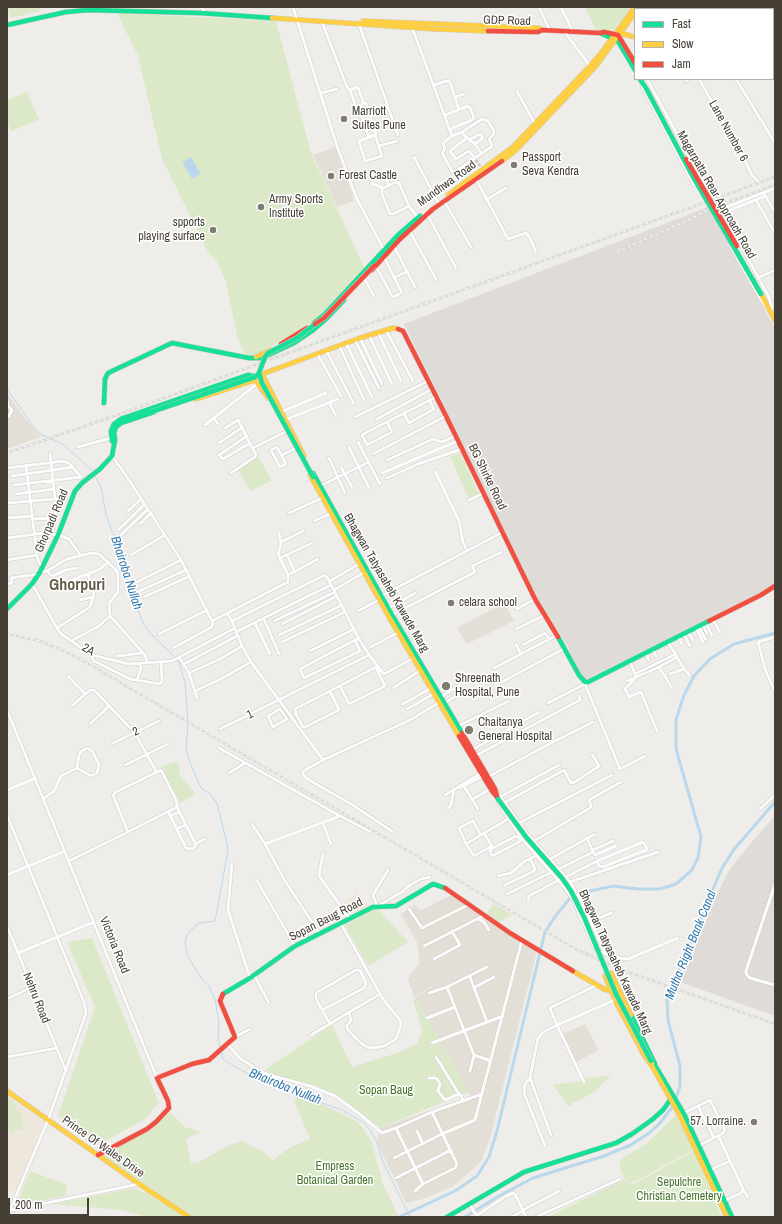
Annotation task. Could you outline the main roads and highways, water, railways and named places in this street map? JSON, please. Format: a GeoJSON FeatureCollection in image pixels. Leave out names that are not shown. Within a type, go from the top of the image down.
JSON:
{"type":"FeatureCollection","features":[{"type":"Feature","properties":{"kind":"water"},"geometry":{"type":"Polygon","coordinates":[[[191,157],[201,174],[192,179],[182,162],[191,157]]]}},
{"type":"Feature","properties":{"kind":"waterway","name":"Bhairoba Nullah"},"geometry":{"type":"LineString","coordinates":[[7,389],[40,434],[61,443],[93,471]]}},
{"type":"Feature","properties":{"kind":"waterway","name":"Bhairoba Nullah"},"geometry":{"type":"LineString","coordinates":[[95,476],[101,487],[106,514],[112,532],[122,553],[128,586],[144,625],[179,662],[185,682],[188,725],[186,749],[201,788],[210,794],[217,803],[226,840],[228,850],[214,921],[199,923],[188,933],[185,941],[187,955],[201,978],[209,986],[215,999],[219,1023],[218,1036],[220,1048]]}},
{"type":"Feature","properties":{"kind":"waterway"},"geometry":{"type":"LineString","coordinates":[[399,1217],[455,1191],[477,1176],[489,1157],[497,1131],[545,932],[570,898],[590,891],[613,886],[638,889],[660,889],[676,884],[691,871],[698,858],[701,837],[676,749],[676,720],[684,695],[694,676],[710,659],[734,644],[775,633]]}},
{"type":"Feature","properties":{"kind":"waterway","name":"Mutha Right Bank Canal"},"geometry":{"type":"LineString","coordinates":[[465,1217],[497,1197],[533,1178],[604,1156],[631,1145],[659,1124],[674,1105],[680,1086],[680,1066],[668,1020],[667,999],[722,868],[735,848],[775,802]]}},
{"type":"Feature","properties":{"kind":"waterway","name":"Bhairoba Nullah"},"geometry":{"type":"LineString","coordinates":[[221,1051],[223,1059],[256,1078],[282,1089],[306,1093],[322,1103],[342,1110],[364,1123],[371,1131],[377,1142],[382,1160],[410,1217]]}},
{"type":"Feature","properties":{"kind":"tunnel"},"geometry":{"type":"LineString","coordinates":[[476,160],[480,166]]}},
{"type":"Feature","properties":{"kind":"railway"},"geometry":{"type":"LineString","coordinates":[[7,453],[120,414],[775,177]]}},
{"type":"Feature","properties":{"kind":"railway"},"geometry":{"type":"LineString","coordinates":[[617,252],[712,208],[775,185]]}},
{"type":"Feature","properties":{"kind":"railway"},"geometry":{"type":"LineString","coordinates":[[7,634],[40,641],[80,659],[574,948],[614,967],[775,1024]]}},
{"type":"Feature","properties":{"kind":"place","name":"Marriott Suites Pune"},"geometry":{"type":"Point","coordinates":[344,119]}},
{"type":"Feature","properties":{"kind":"place","name":"Passport Seva Kendra"},"geometry":{"type":"Point","coordinates":[514,165]}},
{"type":"Feature","properties":{"kind":"place","name":"Forest Castle"},"geometry":{"type":"Point","coordinates":[331,176]}},
{"type":"Feature","properties":{"kind":"place","name":"Army Sports Institute"},"geometry":{"type":"Point","coordinates":[261,207]}},
{"type":"Feature","properties":{"kind":"place","name":"spports playing surface"},"geometry":{"type":"Point","coordinates":[213,230]}},
{"type":"Feature","properties":{"kind":"place","name":"celara school"},"geometry":{"type":"Point","coordinates":[451,603]}},
{"type":"Feature","properties":{"kind":"place","name":"Shreenath Hospital, Pune"},"geometry":{"type":"Point","coordinates":[446,686]}},
{"type":"Feature","properties":{"kind":"place","name":"Chaitanya General Hospital"},"geometry":{"type":"Point","coordinates":[469,730]}},
{"type":"Feature","properties":{"kind":"place","name":"57. Lorraine."},"geometry":{"type":"Point","coordinates":[754,1122]}},
{"type":"Feature","properties":{"kind":"district","name":"Ghorpuri"},"geometry":{"type":"Point","coordinates":[77,586]}},
{"type":"Feature","properties":{"kind":"park label","name":"Sopan Baug"},"geometry":{"type":"Point","coordinates":[386,1091]}},
{"type":"Feature","properties":{"kind":"park label","name":"Empress Botanical Garden"},"geometry":{"type":"Point","coordinates":[335,1174]}},
{"type":"Feature","properties":{"kind":"park label","name":"Sepulchre Christian Cemetery"},"geometry":{"type":"Point","coordinates":[679,1190]}}]}
